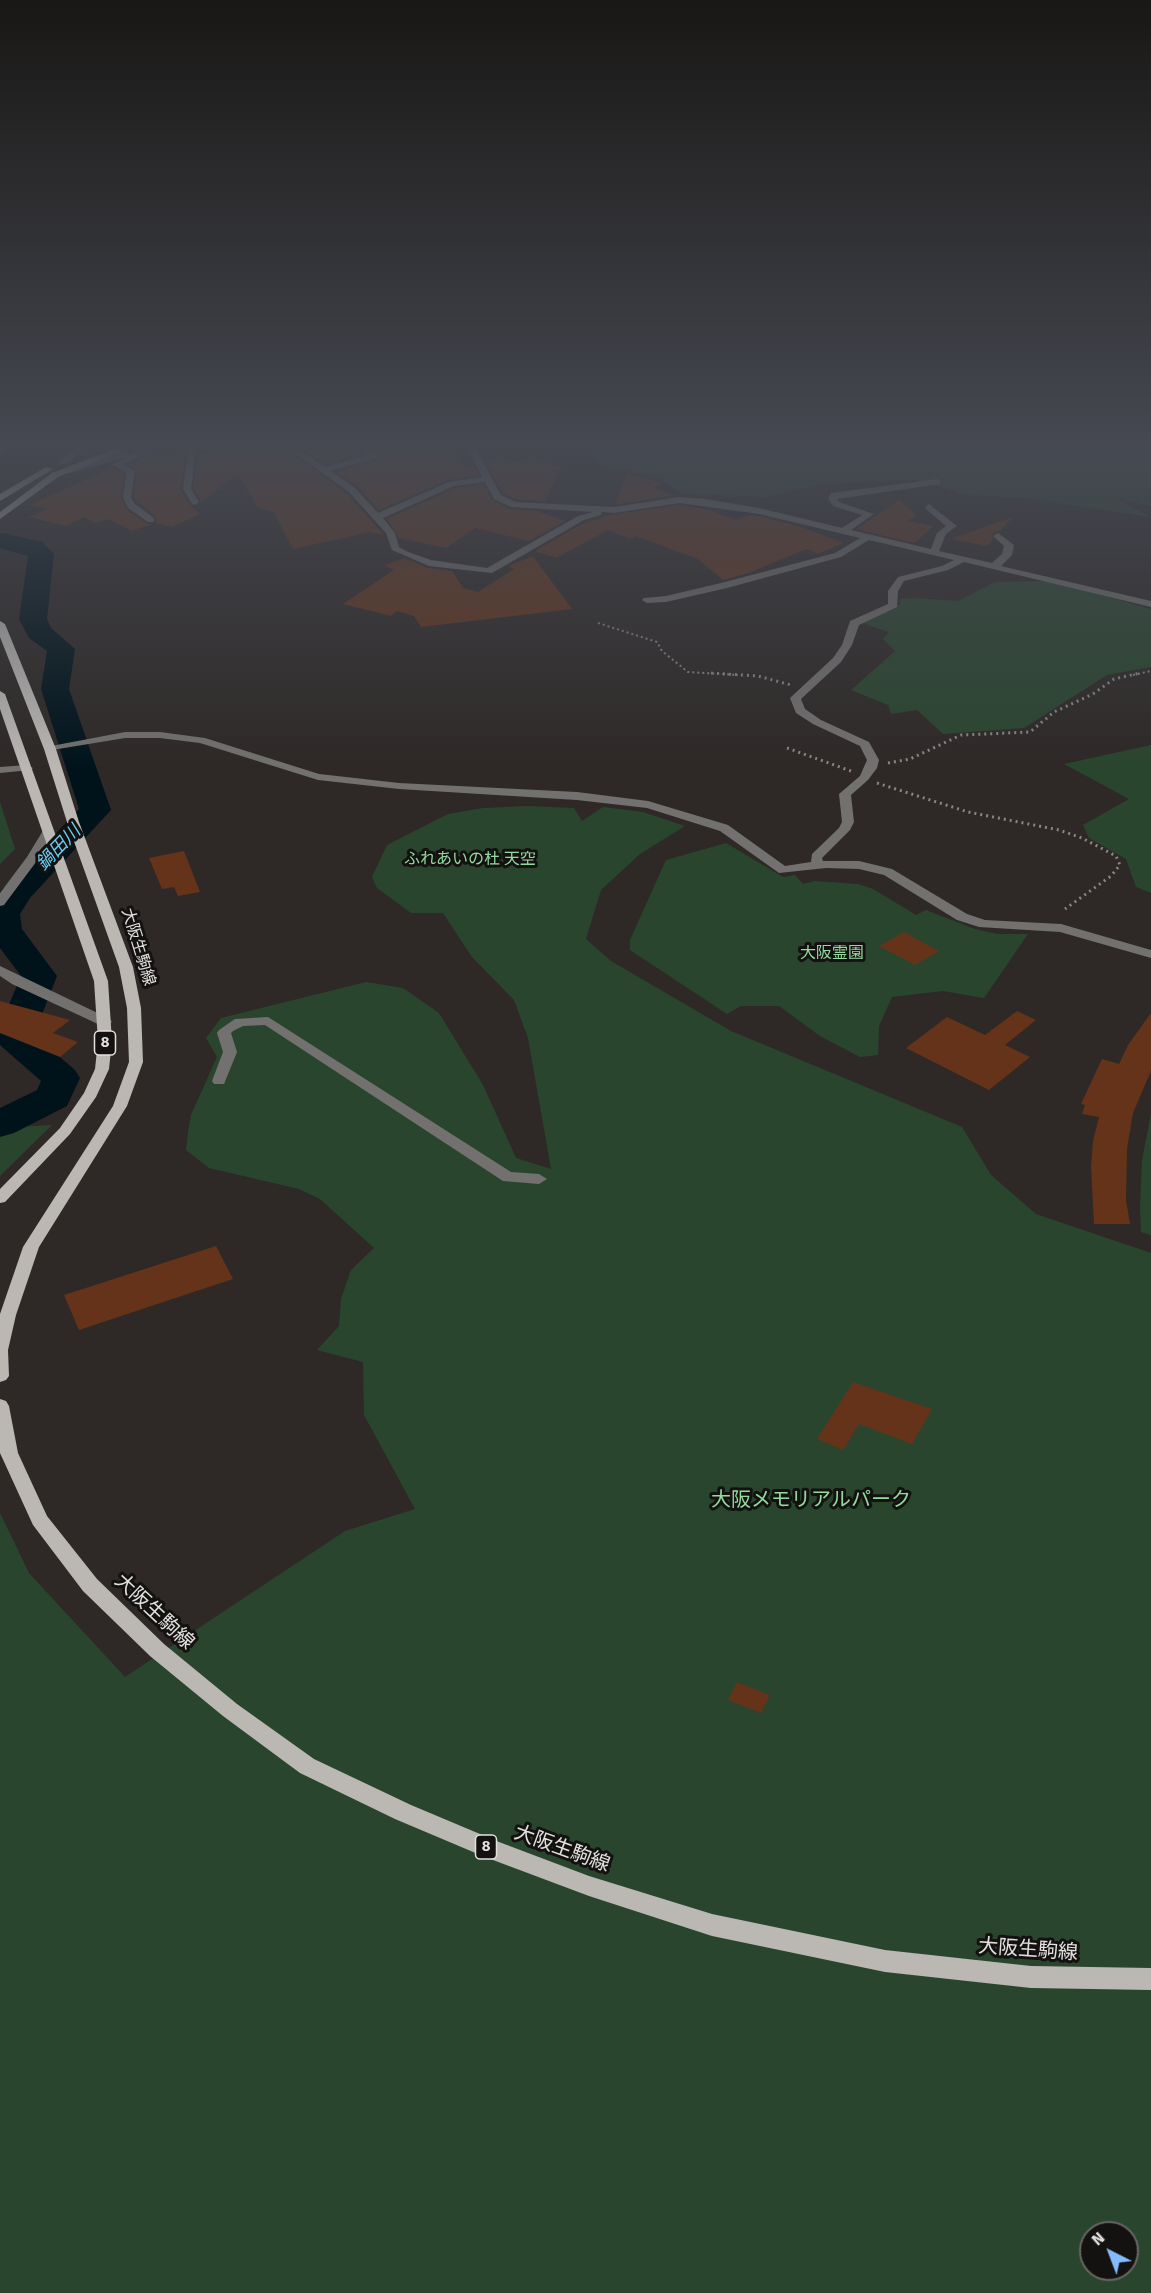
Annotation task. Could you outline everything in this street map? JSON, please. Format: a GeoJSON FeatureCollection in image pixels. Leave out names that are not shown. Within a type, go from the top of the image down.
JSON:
{"type":"FeatureCollection","features":[{"type":"Feature","properties":{"kind":"main road","name":"大阪生駒線"},"geometry":{"type":"LineString","coordinates":[[0,624],[50,749],[76,830],[126,967],[134,1008],[136,1062],[120,1106],[31,1247],[4,1316],[0,1376]]}},
{"type":"Feature","properties":{"kind":"main road","name":"8"},"geometry":{"type":"LineString","coordinates":[[0,694],[101,981],[105,1022],[102,1069],[91,1094],[65,1131],[0,1198]]}},
{"type":"Feature","properties":{"kind":"main road","name":"大阪生駒線"},"geometry":{"type":"LineString","coordinates":[[0,1406],[9,1453],[40,1520],[90,1585],[157,1650],[230,1710],[307,1766],[403,1812],[493,1850],[589,1886],[712,1925],[885,1961],[1031,1977],[1151,1979]]}},
{"type":"Feature","properties":{"kind":"street"},"geometry":{"type":"LineString","coordinates":[[410,556],[429,563],[489,571],[515,556]]}},
{"type":"Feature","properties":{"kind":"street"},"geometry":{"type":"LineString","coordinates":[[647,600],[727,585],[834,556]]}},
{"type":"Feature","properties":{"kind":"street"},"geometry":{"type":"LineString","coordinates":[[951,556],[1151,604]]}},
{"type":"Feature","properties":{"kind":"street"},"geometry":{"type":"LineString","coordinates":[[995,566],[1006,556]]}},
{"type":"Feature","properties":{"kind":"street"},"geometry":{"type":"LineString","coordinates":[[817,865],[816,857],[844,830],[848,822],[844,794],[864,778],[872,762],[869,749],[865,744],[817,722],[800,711],[795,698],[837,660],[847,645],[854,623],[893,605],[893,591],[901,579],[945,568],[963,559]]}},
{"type":"Feature","properties":{"kind":"street"},"geometry":{"type":"LineString","coordinates":[[50,749],[125,735],[160,735],[201,740],[318,777],[399,786],[577,796],[648,805],[724,828],[783,870],[817,865],[859,866],[888,872],[962,917],[984,924],[1061,928],[1151,954]]}},
{"type":"Feature","properties":{"kind":"street"},"geometry":{"type":"LineString","coordinates":[[0,770],[27,768]]}},
{"type":"Feature","properties":{"kind":"street"},"geometry":{"type":"LineString","coordinates":[[0,902],[50,837]]}},
{"type":"Feature","properties":{"kind":"street"},"geometry":{"type":"LineString","coordinates":[[0,970],[17,981],[105,1022]]}},
{"type":"Feature","properties":{"kind":"street"},"geometry":{"type":"LineString","coordinates":[[219,1081],[230,1052],[224,1033],[228,1028],[247,1021],[268,1021],[508,1177],[539,1179]]}},
{"type":"Feature","properties":{"kind":"path"},"geometry":{"type":"LineString","coordinates":[[598,623],[607,628],[657,642],[662,651],[688,672],[758,676],[777,680],[802,691]]}},
{"type":"Feature","properties":{"kind":"path"},"geometry":{"type":"LineString","coordinates":[[872,762],[884,764],[910,759],[961,735],[1030,732],[1054,712],[1093,694],[1114,679],[1151,671]]}},
{"type":"Feature","properties":{"kind":"path"},"geometry":{"type":"LineString","coordinates":[[787,748],[827,760],[864,778],[968,812],[1067,832],[1116,856],[1120,865],[1111,876],[1065,909]]}},
{"type":"Feature","properties":{"kind":"green space"},"geometry":{"type":"Polygon","coordinates":[[[1050,581],[1151,609],[1151,667],[1107,675],[1024,728],[943,734],[917,710],[891,714],[888,705],[851,690],[895,651],[883,639],[889,632],[859,622],[900,604],[900,599],[958,601],[995,582],[1050,581]]]}},
{"type":"Feature","properties":{"kind":"green space"},"geometry":{"type":"Polygon","coordinates":[[[1151,745],[1151,893],[1136,887],[1126,859],[1089,838],[1083,825],[1129,799],[1064,764],[1151,745]]]}},
{"type":"Feature","properties":{"kind":"green space"},"geometry":{"type":"Polygon","coordinates":[[[0,802],[15,849],[0,864],[0,802]]]}},
{"type":"Feature","properties":{"kind":"green space"},"geometry":{"type":"Polygon","coordinates":[[[528,806],[574,808],[582,821],[603,807],[643,812],[685,826],[640,854],[601,890],[586,939],[611,961],[731,1031],[962,1127],[991,1175],[1036,1214],[1151,1253],[1151,2293],[0,2293],[0,1513],[29,1573],[125,1677],[345,1531],[415,1509],[364,1415],[363,1362],[317,1350],[339,1326],[341,1299],[351,1270],[374,1248],[320,1199],[299,1189],[209,1168],[186,1150],[191,1115],[217,1057],[206,1038],[221,1018],[366,982],[403,988],[439,1013],[483,1085],[516,1158],[551,1169],[528,1038],[514,1000],[472,957],[443,913],[411,913],[377,888],[372,877],[387,845],[448,814],[483,808],[528,806]]]}},
{"type":"Feature","properties":{"kind":"green space","name":"大阪霊園"},"geometry":{"type":"Polygon","coordinates":[[[726,843],[783,877],[795,875],[803,884],[815,881],[858,884],[873,889],[916,915],[926,910],[975,929],[998,934],[1028,934],[984,998],[943,991],[892,997],[879,1026],[878,1055],[860,1057],[820,1036],[779,1006],[741,1006],[727,1014],[630,950],[630,940],[666,860],[726,843]]]}},
{"type":"Feature","properties":{"kind":"green space"},"geometry":{"type":"Polygon","coordinates":[[[1151,1114],[1151,1235],[1141,1232],[1140,1208],[1142,1160],[1151,1114]]]}},
{"type":"Feature","properties":{"kind":"green space"},"geometry":{"type":"Polygon","coordinates":[[[52,1125],[0,1176],[0,1128],[52,1125]]]}},
{"type":"Feature","properties":{"kind":"building"},"geometry":{"type":"Polygon","coordinates":[[[533,556],[572,609],[421,627],[414,616],[397,611],[391,616],[343,604],[394,570],[384,565],[405,558],[428,568],[452,571],[463,588],[478,592],[514,569],[508,566],[533,556]]]}},
{"type":"Feature","properties":{"kind":"building"},"geometry":{"type":"Polygon","coordinates":[[[690,556],[790,556],[748,573],[723,580],[698,559],[690,556]]]}},
{"type":"Feature","properties":{"kind":"building"},"geometry":{"type":"Polygon","coordinates":[[[184,851],[200,892],[178,896],[174,887],[162,889],[149,858],[184,851]]]}},
{"type":"Feature","properties":{"kind":"building"},"geometry":{"type":"Polygon","coordinates":[[[904,932],[939,951],[915,965],[879,946],[904,932]]]}},
{"type":"Feature","properties":{"kind":"building"},"geometry":{"type":"Polygon","coordinates":[[[0,1001],[70,1020],[53,1033],[78,1042],[60,1057],[0,1033],[0,1001]]]}},
{"type":"Feature","properties":{"kind":"building"},"geometry":{"type":"Polygon","coordinates":[[[1017,1011],[1036,1020],[1005,1045],[1030,1057],[989,1090],[906,1048],[947,1017],[985,1035],[1017,1011]]]}},
{"type":"Feature","properties":{"kind":"building"},"geometry":{"type":"Polygon","coordinates":[[[1151,1013],[1151,1071],[1133,1113],[1127,1149],[1126,1200],[1130,1224],[1094,1224],[1091,1166],[1093,1141],[1099,1117],[1082,1114],[1085,1105],[1081,1104],[1102,1059],[1119,1064],[1128,1045],[1151,1013]]]}},
{"type":"Feature","properties":{"kind":"building"},"geometry":{"type":"Polygon","coordinates":[[[216,1246],[233,1279],[79,1330],[64,1295],[216,1246]]]}},
{"type":"Feature","properties":{"kind":"building"},"geometry":{"type":"Polygon","coordinates":[[[853,1382],[932,1409],[912,1444],[859,1424],[843,1450],[817,1439],[853,1382]]]}},
{"type":"Feature","properties":{"kind":"building"},"geometry":{"type":"Polygon","coordinates":[[[737,1682],[770,1695],[761,1713],[728,1700],[737,1682]]]}},
{"type":"Feature","properties":{"kind":"waterway","name":"鍋田川"},"geometry":{"type":"LineString","coordinates":[[0,1124],[53,1097],[61,1078],[14,1038],[39,976],[5,930],[3,914],[16,893],[95,810],[55,689],[61,649],[39,632],[33,619],[41,556]]}},
{"type":"Feature","properties":{"kind":"park label","name":"ふれあいの杜 天空"},"geometry":{"type":"Point","coordinates":[470,860]}},
{"type":"Feature","properties":{"kind":"park label","name":"大阪メモリアルパーク"},"geometry":{"type":"Point","coordinates":[811,1500]}}]}
